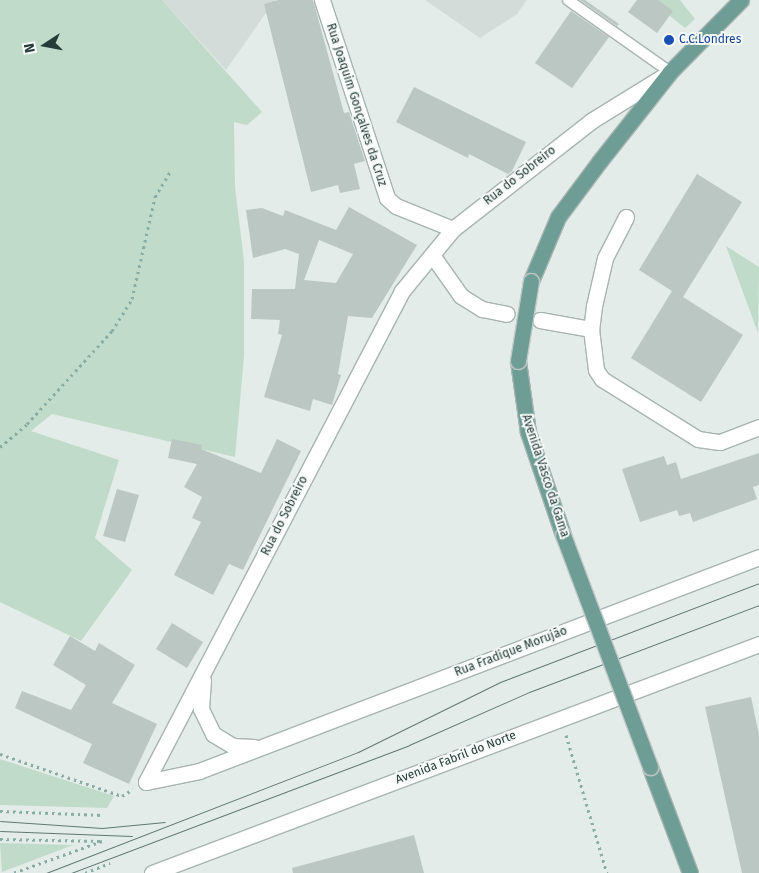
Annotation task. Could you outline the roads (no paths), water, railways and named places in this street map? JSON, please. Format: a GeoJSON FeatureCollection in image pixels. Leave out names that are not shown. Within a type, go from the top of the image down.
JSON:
{"type":"FeatureCollection","features":[{"type":"Feature","properties":{"kind":"main road","name":"Rua do Sobreiro"},"geometry":{"type":"LineString","coordinates":[[670,72],[741,0]]}},
{"type":"Feature","properties":{"kind":"main road","name":"Avenida Vasco da Gama"},"geometry":{"type":"LineString","coordinates":[[670,72],[558,217],[531,281],[518,361],[528,432],[563,535],[690,873]]}},
{"type":"Feature","properties":{"kind":"street","name":"Rua Joaquim Gonçalves da Cruz"},"geometry":{"type":"LineString","coordinates":[[322,0],[387,198],[396,206],[453,229]]}},
{"type":"Feature","properties":{"kind":"street","name":"Rua do Sobreiro"},"geometry":{"type":"LineString","coordinates":[[146,782],[402,291],[453,229],[591,121],[670,72]]}},
{"type":"Feature","properties":{"kind":"street","name":"Rua do Sobreiro"},"geometry":{"type":"LineString","coordinates":[[591,121],[606,114],[619,114],[623,125],[616,141]]}},
{"type":"Feature","properties":{"kind":"street"},"geometry":{"type":"LineString","coordinates":[[626,217],[605,258],[591,330],[594,360],[602,379],[698,439],[720,442],[759,428]]}},
{"type":"Feature","properties":{"kind":"street"},"geometry":{"type":"LineString","coordinates":[[432,255],[461,296],[482,309],[507,314]]}},
{"type":"Feature","properties":{"kind":"street"},"geometry":{"type":"LineString","coordinates":[[540,320],[591,330]]}},
{"type":"Feature","properties":{"kind":"street","name":"Rua Fradique Morujão"},"geometry":{"type":"LineString","coordinates":[[146,782],[199,771],[759,557]]}},
{"type":"Feature","properties":{"kind":"street","name":"Avenida Fabril do Norte"},"geometry":{"type":"LineString","coordinates":[[152,873],[561,717],[759,645]]}},
{"type":"Feature","properties":{"kind":"street","name":"Rua Fradique Morujão"},"geometry":{"type":"LineString","coordinates":[[205,670],[201,709],[213,734],[233,746],[263,746]]}},
{"type":"Feature","properties":{"kind":"lane"},"geometry":{"type":"LineString","coordinates":[[568,0],[670,72]]}},
{"type":"Feature","properties":{"kind":"tram line"},"geometry":{"type":"LineString","coordinates":[[46,873],[358,752],[500,682],[759,583]]}},
{"type":"Feature","properties":{"kind":"tram line"},"geometry":{"type":"LineString","coordinates":[[71,873],[409,745],[529,692],[759,605]]}},
{"type":"Feature","properties":{"kind":"tram line"},"geometry":{"type":"LineString","coordinates":[[0,821],[102,828],[165,822]]}},
{"type":"Feature","properties":{"kind":"tram line"},"geometry":{"type":"LineString","coordinates":[[0,831],[132,836]]}},
{"type":"Feature","properties":{"kind":"place","name":"C.C.Londres"},"geometry":{"type":"Point","coordinates":[669,40]}}]}
